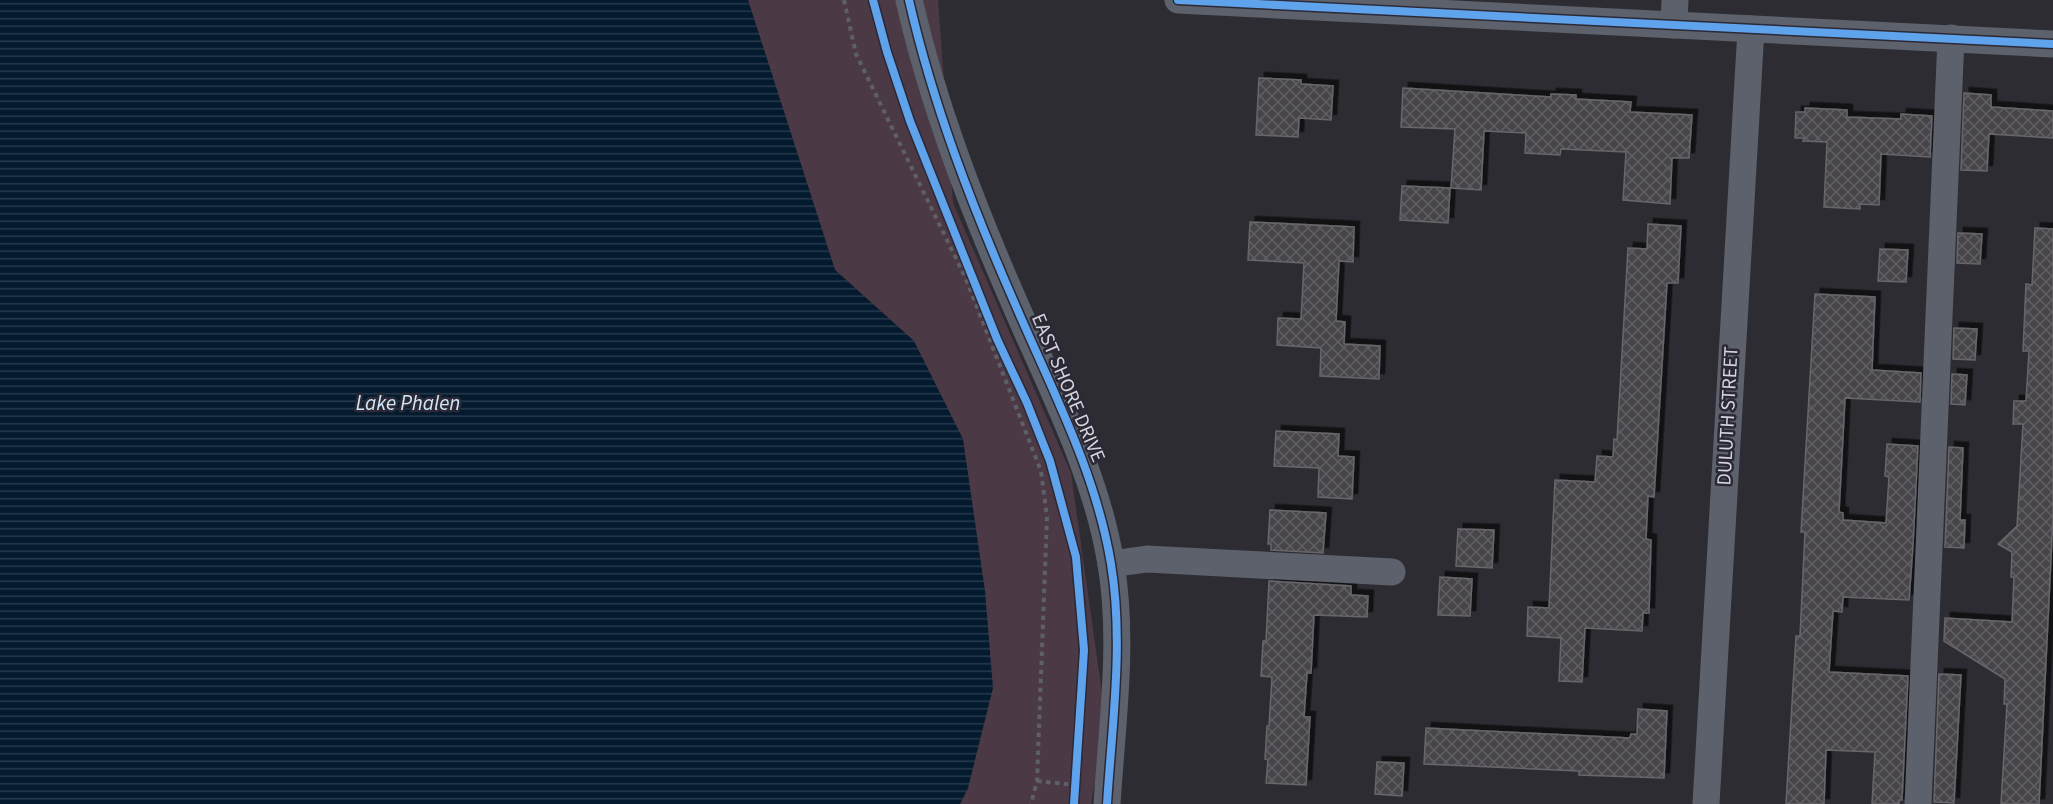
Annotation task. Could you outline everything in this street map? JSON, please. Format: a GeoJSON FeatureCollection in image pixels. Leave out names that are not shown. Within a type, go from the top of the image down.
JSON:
{"type":"FeatureCollection","features":[{"type":"Feature","properties":{"kind":"street","name":"EAST SHORE DRIVE"},"geometry":{"type":"LineString","coordinates":[[909,0],[926,67],[972,205],[1081,457],[1093,492],[1111,564],[1116,634],[1107,804]]}},
{"type":"Feature","properties":{"kind":"street"},"geometry":{"type":"LineString","coordinates":[[1178,0],[1674,12],[1751,29],[2053,44]]}},
{"type":"Feature","properties":{"kind":"street","name":"DULUTH STREET"},"geometry":{"type":"LineString","coordinates":[[1706,804],[1751,29]]}},
{"type":"Feature","properties":{"kind":"street"},"geometry":{"type":"LineString","coordinates":[[1918,804],[1951,38]]}},
{"type":"Feature","properties":{"kind":"street"},"geometry":{"type":"LineString","coordinates":[[1111,564],[1158,559],[1392,572]]}},
{"type":"Feature","properties":{"kind":"path"},"geometry":{"type":"LineString","coordinates":[[844,0],[856,54],[966,279],[1041,471],[1047,517],[1037,781],[1031,804]]}},
{"type":"Feature","properties":{"kind":"path"},"geometry":{"type":"LineString","coordinates":[[958,241],[1007,360]]}},
{"type":"Feature","properties":{"kind":"path"},"geometry":{"type":"LineString","coordinates":[[1074,795],[1076,774]]}},
{"type":"Feature","properties":{"kind":"path"},"geometry":{"type":"LineString","coordinates":[[1037,781],[1075,785]]}},
{"type":"Feature","properties":{"kind":"shaded area"},"geometry":{"type":"Polygon","coordinates":[[[748,0],[938,0],[953,203],[1071,473],[1106,721],[1091,804],[960,804],[968,788],[914,341],[835,270],[748,0]]]}},
{"type":"Feature","properties":{"kind":"water","name":"Lake Phalen"},"geometry":{"type":"Polygon","coordinates":[[[0,0],[748,0],[835,270],[914,341],[963,439],[985,591],[993,688],[968,788],[960,804],[0,804],[0,0]]]}},
{"type":"Feature","properties":{"kind":"building"},"geometry":{"type":"Polygon","coordinates":[[[1259,78],[1301,80],[1301,84],[1333,86],[1331,120],[1299,118],[1298,137],[1256,135],[1259,78]]]}},
{"type":"Feature","properties":{"kind":"building"},"geometry":{"type":"Polygon","coordinates":[[[1403,88],[1551,97],[1551,94],[1576,95],[1576,99],[1631,102],[1630,112],[1692,115],[1689,158],[1672,158],[1670,204],[1623,200],[1626,152],[1561,149],[1560,155],[1525,153],[1526,133],[1484,131],[1481,190],[1451,188],[1455,129],[1401,127],[1403,88]]]}},
{"type":"Feature","properties":{"kind":"building"},"geometry":{"type":"Polygon","coordinates":[[[1964,93],[1991,95],[1991,107],[2053,111],[2053,138],[1989,134],[1987,171],[1961,170],[1964,93]]]}},
{"type":"Feature","properties":{"kind":"building"},"geometry":{"type":"Polygon","coordinates":[[[1805,108],[1847,110],[1847,117],[1901,119],[1901,114],[1932,116],[1930,157],[1881,154],[1879,205],[1860,204],[1860,209],[1824,207],[1827,142],[1803,141],[1804,138],[1795,138],[1796,112],[1805,112],[1805,108]]]}},
{"type":"Feature","properties":{"kind":"building"},"geometry":{"type":"Polygon","coordinates":[[[1402,186],[1450,188],[1448,223],[1400,220],[1402,186]]]}},
{"type":"Feature","properties":{"kind":"building"},"geometry":{"type":"Polygon","coordinates":[[[1250,222],[1354,227],[1353,262],[1339,261],[1336,321],[1345,322],[1344,344],[1380,346],[1379,379],[1320,376],[1321,348],[1277,345],[1278,318],[1301,319],[1304,263],[1248,260],[1250,222]]]}},
{"type":"Feature","properties":{"kind":"building"},"geometry":{"type":"Polygon","coordinates":[[[1648,224],[1681,226],[1678,283],[1667,283],[1654,497],[1648,496],[1646,539],[1651,540],[1649,613],[1643,613],[1642,631],[1585,628],[1582,682],[1559,681],[1561,638],[1527,636],[1528,607],[1549,608],[1555,480],[1595,482],[1597,456],[1613,457],[1614,439],[1617,440],[1628,248],[1647,249],[1648,224]]]}},
{"type":"Feature","properties":{"kind":"building"},"geometry":{"type":"Polygon","coordinates":[[[2035,228],[2053,229],[2053,517],[2039,804],[2001,804],[2007,704],[2004,704],[2005,679],[1944,641],[1945,618],[2012,622],[2014,577],[2011,577],[2012,552],[1998,544],[2017,526],[2023,424],[2013,424],[2014,401],[2026,401],[2029,351],[2023,351],[2026,284],[2032,285],[2035,228]]]}},
{"type":"Feature","properties":{"kind":"building"},"geometry":{"type":"Polygon","coordinates":[[[1958,233],[1982,234],[1980,264],[1957,263],[1958,233]]]}},
{"type":"Feature","properties":{"kind":"building"},"geometry":{"type":"Polygon","coordinates":[[[1880,249],[1908,250],[1906,282],[1878,281],[1880,249]]]}},
{"type":"Feature","properties":{"kind":"building"},"geometry":{"type":"Polygon","coordinates":[[[1815,294],[1875,297],[1872,370],[1921,373],[1920,402],[1845,398],[1839,512],[1843,513],[1843,520],[1886,523],[1889,477],[1885,476],[1887,444],[1918,446],[1913,545],[1909,600],[1843,597],[1842,612],[1833,611],[1829,672],[1908,676],[1902,800],[1899,800],[1899,804],[1872,804],[1875,752],[1826,750],[1824,804],[1786,804],[1796,636],[1800,636],[1805,532],[1801,532],[1815,294]]]}},
{"type":"Feature","properties":{"kind":"building"},"geometry":{"type":"Polygon","coordinates":[[[1954,328],[1977,329],[1975,360],[1953,359],[1954,328]]]}},
{"type":"Feature","properties":{"kind":"building"},"geometry":{"type":"Polygon","coordinates":[[[1952,374],[1967,375],[1965,405],[1951,404],[1952,374]]]}},
{"type":"Feature","properties":{"kind":"building"},"geometry":{"type":"Polygon","coordinates":[[[1276,431],[1339,434],[1338,456],[1354,457],[1352,499],[1318,497],[1319,468],[1274,466],[1276,431]]]}},
{"type":"Feature","properties":{"kind":"building"},"geometry":{"type":"Polygon","coordinates":[[[1949,447],[1963,448],[1960,520],[1965,520],[1964,548],[1945,547],[1949,447]]]}},
{"type":"Feature","properties":{"kind":"building"},"geometry":{"type":"Polygon","coordinates":[[[1270,510],[1326,513],[1323,553],[1271,550],[1271,544],[1268,544],[1270,510]]]}},
{"type":"Feature","properties":{"kind":"building"},"geometry":{"type":"Polygon","coordinates":[[[1458,529],[1494,530],[1492,568],[1456,566],[1458,529]]]}},
{"type":"Feature","properties":{"kind":"building"},"geometry":{"type":"Polygon","coordinates":[[[1440,577],[1472,579],[1470,616],[1438,615],[1440,577]]]}},
{"type":"Feature","properties":{"kind":"building"},"geometry":{"type":"Polygon","coordinates":[[[1269,581],[1351,586],[1351,595],[1368,596],[1367,617],[1314,615],[1311,673],[1307,673],[1304,717],[1310,717],[1306,785],[1266,783],[1268,760],[1265,759],[1272,677],[1261,676],[1263,641],[1266,641],[1269,581]]]}},
{"type":"Feature","properties":{"kind":"building"},"geometry":{"type":"Polygon","coordinates":[[[1939,674],[1961,675],[1954,803],[1934,802],[1939,674]]]}},
{"type":"Feature","properties":{"kind":"building"},"geometry":{"type":"Polygon","coordinates":[[[1638,709],[1667,711],[1664,778],[1579,775],[1579,771],[1424,764],[1426,728],[1630,738],[1631,734],[1637,734],[1638,709]]]}},
{"type":"Feature","properties":{"kind":"building"},"geometry":{"type":"Polygon","coordinates":[[[1377,762],[1404,763],[1402,796],[1375,794],[1377,762]]]}},
{"type":"Feature","properties":{"kind":"cycle path"},"geometry":{"type":"LineString","coordinates":[[873,0],[887,52],[910,121],[997,339],[1027,403],[1050,461],[1076,557],[1084,650],[1074,804]]}},
{"type":"Feature","properties":{"kind":"cycle path"},"geometry":{"type":"LineString","coordinates":[[909,0],[930,78],[955,155],[999,267],[1084,463],[1104,530],[1111,564],[1117,623],[1116,684],[1107,804]]}},
{"type":"Feature","properties":{"kind":"cycle path"},"geometry":{"type":"LineString","coordinates":[[1178,0],[2053,44]]}}]}
